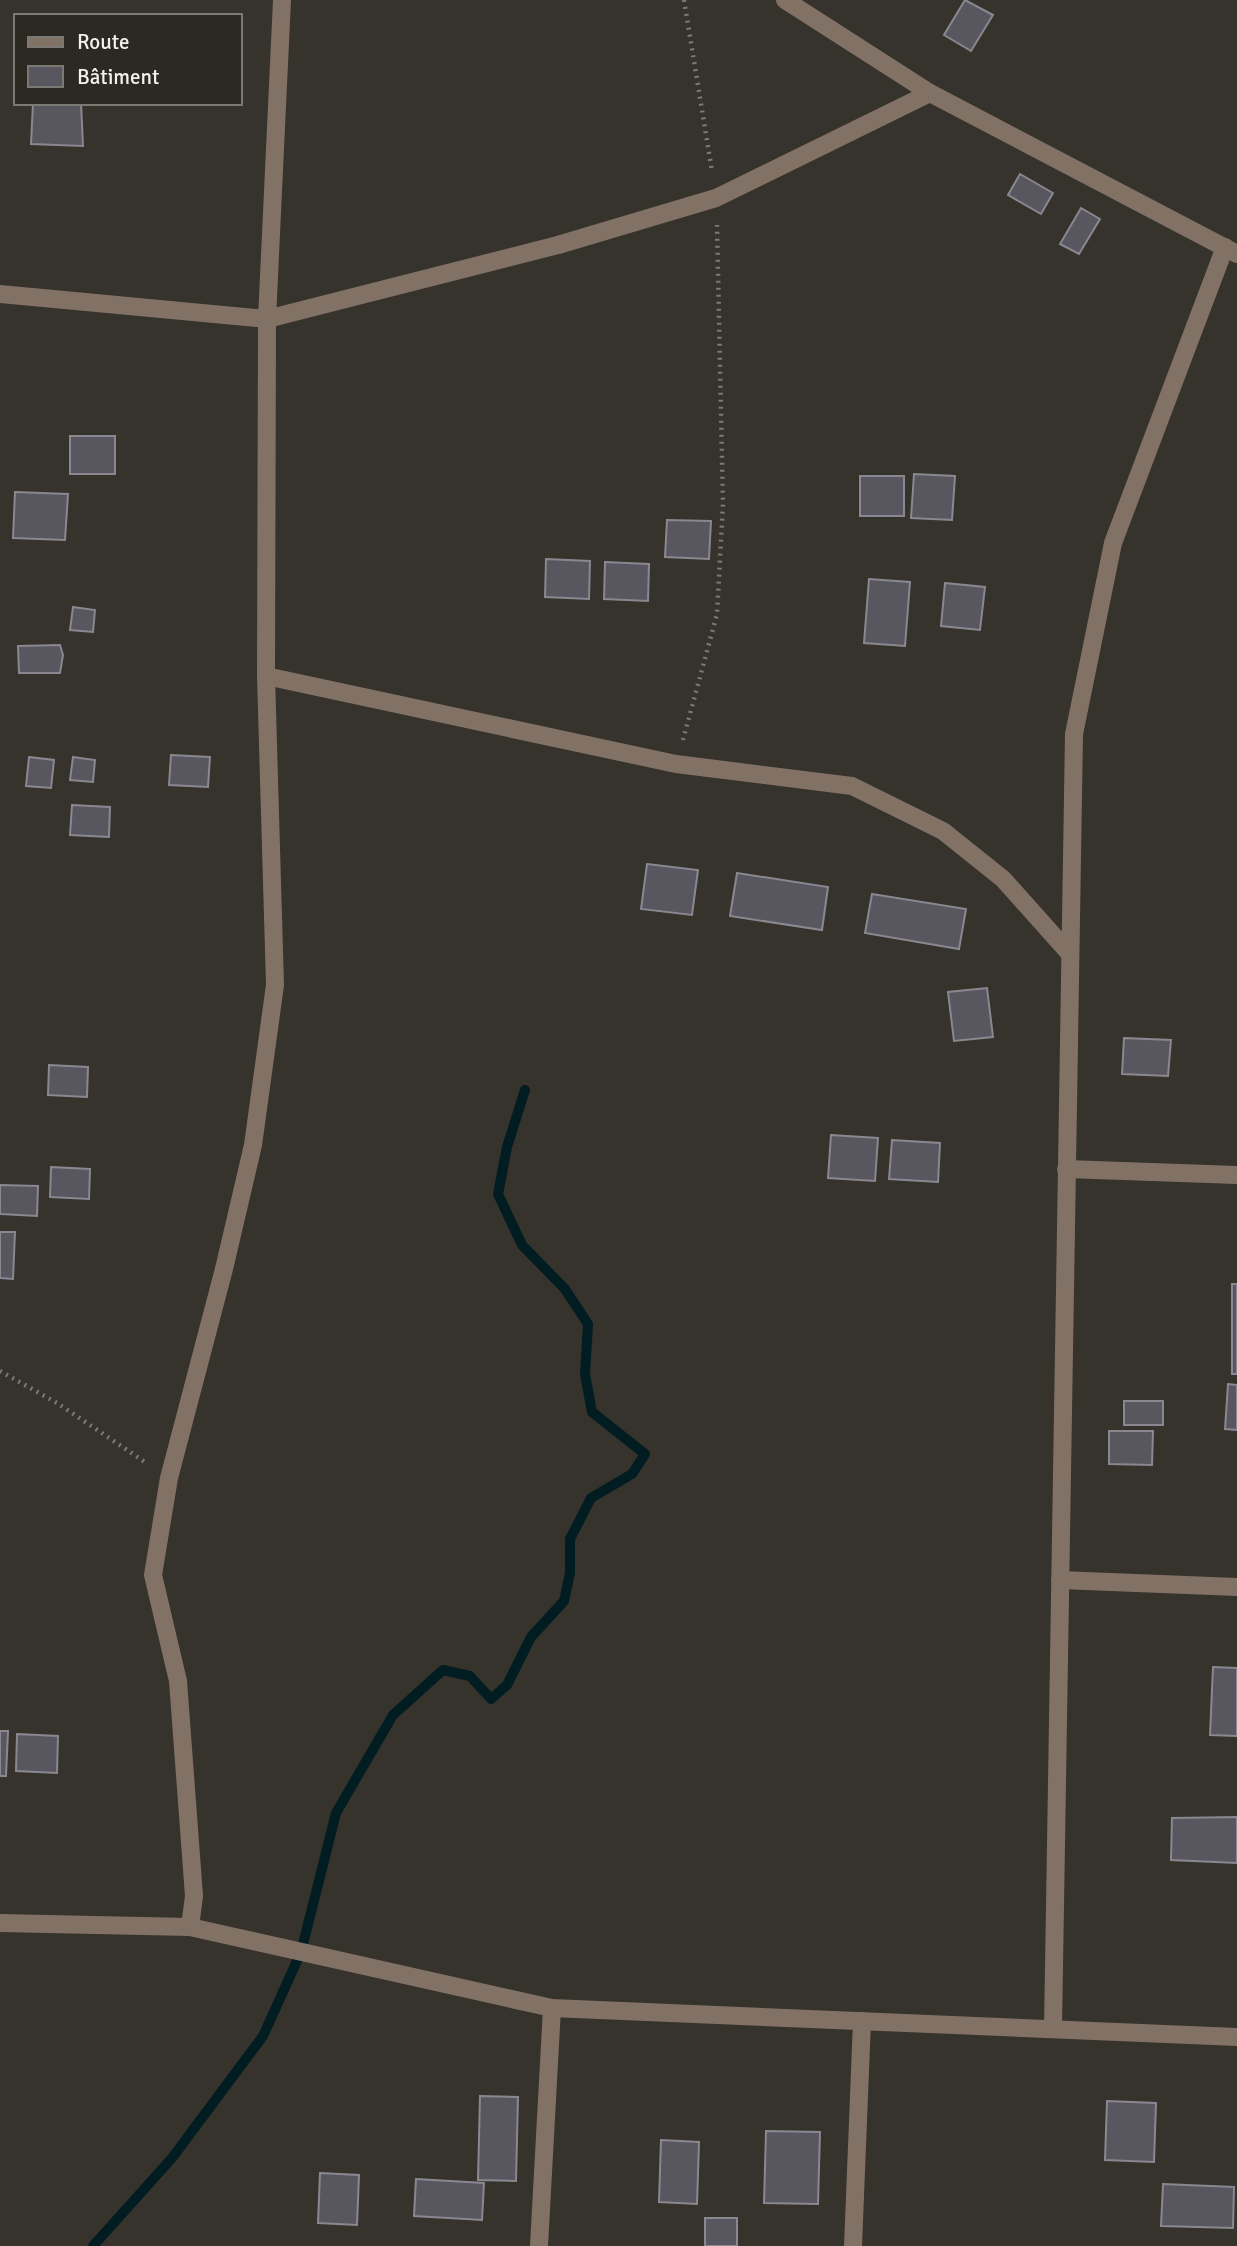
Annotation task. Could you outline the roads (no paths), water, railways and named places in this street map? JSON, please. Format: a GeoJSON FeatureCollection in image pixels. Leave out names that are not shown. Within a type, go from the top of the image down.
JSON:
{"type":"FeatureCollection","features":[{"type":"Feature","properties":{"kind":"street"},"geometry":{"type":"LineString","coordinates":[[190,1927],[194,1896],[178,1681],[153,1576],[169,1478],[224,1269],[253,1145],[275,985],[266,676],[267,319],[282,0]]}},
{"type":"Feature","properties":{"kind":"street"},"geometry":{"type":"LineString","coordinates":[[785,0],[930,93],[1231,251],[1113,543],[1074,734],[1053,2029]]}},
{"type":"Feature","properties":{"kind":"street"},"geometry":{"type":"LineString","coordinates":[[0,294],[267,319],[558,245],[716,198],[930,93]]}},
{"type":"Feature","properties":{"kind":"street"},"geometry":{"type":"LineString","coordinates":[[266,676],[676,765],[852,786],[943,831],[1003,879],[1070,954]]}},
{"type":"Feature","properties":{"kind":"street"},"geometry":{"type":"LineString","coordinates":[[1066,1169],[1237,1175]]}},
{"type":"Feature","properties":{"kind":"street"},"geometry":{"type":"LineString","coordinates":[[1060,1580],[1237,1587]]}},
{"type":"Feature","properties":{"kind":"street"},"geometry":{"type":"LineString","coordinates":[[0,1923],[190,1927],[552,2008],[1237,2036]]}},
{"type":"Feature","properties":{"kind":"street"},"geometry":{"type":"LineString","coordinates":[[540,2246],[552,2008]]}},
{"type":"Feature","properties":{"kind":"street"},"geometry":{"type":"LineString","coordinates":[[853,2246],[862,2021]]}},
{"type":"Feature","properties":{"kind":"waterway"},"geometry":{"type":"LineString","coordinates":[[93,2246],[172,2158],[263,2036],[301,1952],[336,1813],[393,1715],[443,1670],[470,1676],[491,1699],[507,1685],[531,1637],[564,1601],[570,1573],[570,1539],[591,1498],[632,1474],[645,1454],[592,1412],[585,1374],[588,1324],[565,1289],[522,1245],[498,1194],[507,1147],[525,1090]]}}]}
